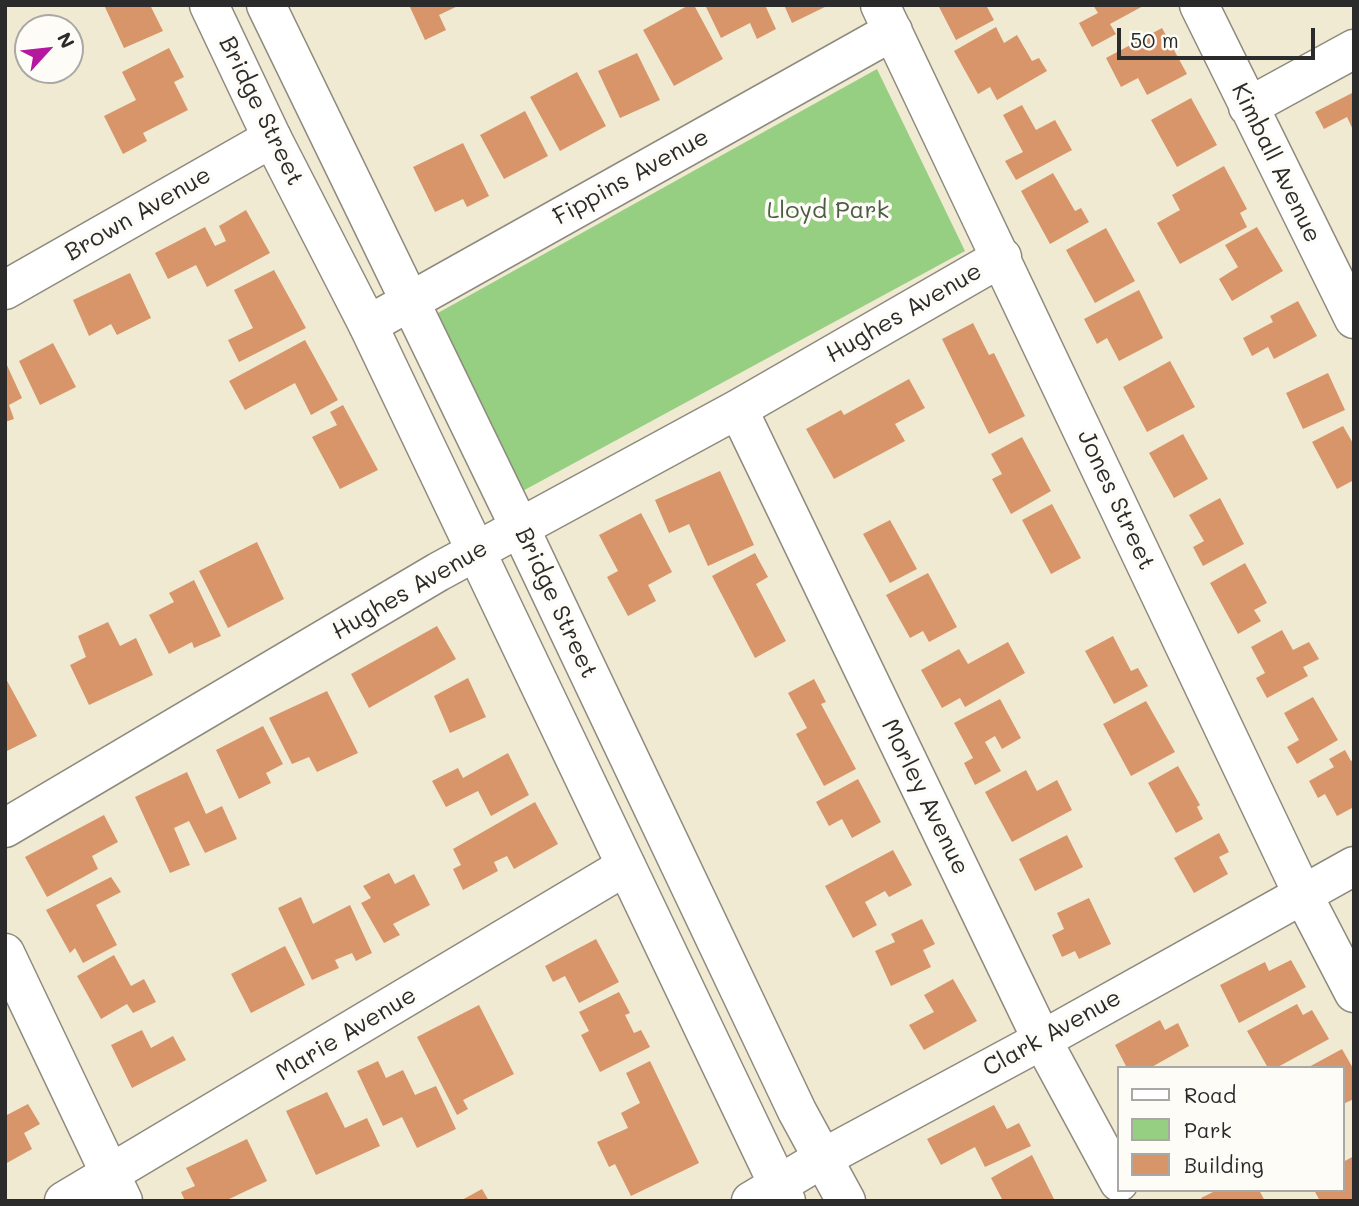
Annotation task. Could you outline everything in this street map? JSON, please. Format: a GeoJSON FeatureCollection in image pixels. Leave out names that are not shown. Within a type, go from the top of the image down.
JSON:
{"type":"FeatureCollection","features":[{"type":"Feature","properties":{"kind":"street","name":"Bridge Street"},"geometry":{"type":"LineString","coordinates":[[209,5],[272,138],[369,325],[477,551],[626,866],[772,1195]]}},
{"type":"Feature","properties":{"kind":"street","name":"Bridge Street"},"geometry":{"type":"LineString","coordinates":[[266,5],[519,526],[797,1111],[846,1201]]}},
{"type":"Feature","properties":{"kind":"street","name":"Kimball Avenue"},"geometry":{"type":"LineString","coordinates":[[1199,5],[1354,320]]}},
{"type":"Feature","properties":{"kind":"street","name":"Fippins Avenue"},"geometry":{"type":"LineString","coordinates":[[369,325],[887,18]]}},
{"type":"Feature","properties":{"kind":"street","name":"Jones Street"},"geometry":{"type":"LineString","coordinates":[[887,18],[1303,895],[1354,993]]}},
{"type":"Feature","properties":{"kind":"street"},"geometry":{"type":"LineString","coordinates":[[1248,107],[1354,49]]}},
{"type":"Feature","properties":{"kind":"street","name":"Brown Avenue"},"geometry":{"type":"LineString","coordinates":[[5,290],[272,138]]}},
{"type":"Feature","properties":{"kind":"street","name":"Hughes Avenue"},"geometry":{"type":"LineString","coordinates":[[5,828],[519,526],[738,408],[1002,257]]}},
{"type":"Feature","properties":{"kind":"street","name":"Morley Avenue"},"geometry":{"type":"LineString","coordinates":[[738,408],[1042,1040],[1118,1180]]}},
{"type":"Feature","properties":{"kind":"street","name":"Marie Avenue"},"geometry":{"type":"LineString","coordinates":[[64,1201],[117,1188],[626,866]]}},
{"type":"Feature","properties":{"kind":"street","name":"Clark Avenue"},"geometry":{"type":"LineString","coordinates":[[772,1195],[822,1158],[1042,1040],[1354,866]]}},
{"type":"Feature","properties":{"kind":"street"},"geometry":{"type":"LineString","coordinates":[[5,953],[117,1188]]}},
{"type":"Feature","properties":{"kind":"green space","name":"Lloyd Park"},"geometry":{"type":"Polygon","coordinates":[[[877,69],[965,251],[495,506],[409,329],[877,69]]]}},
{"type":"Feature","properties":{"kind":"building"},"geometry":{"type":"Polygon","coordinates":[[[104,5],[150,5],[163,31],[124,48],[104,5]]]}},
{"type":"Feature","properties":{"kind":"building"},"geometry":{"type":"Polygon","coordinates":[[[409,5],[460,5],[439,15],[446,30],[425,40],[409,5]]]}},
{"type":"Feature","properties":{"kind":"building"},"geometry":{"type":"Polygon","coordinates":[[[689,5],[694,5],[723,59],[674,86],[643,30],[689,5]]]}},
{"type":"Feature","properties":{"kind":"building"},"geometry":{"type":"Polygon","coordinates":[[[705,5],[765,5],[776,29],[757,39],[750,23],[721,38],[705,5]]]}},
{"type":"Feature","properties":{"kind":"building"},"geometry":{"type":"Polygon","coordinates":[[[784,5],[829,5],[792,23],[784,5]]]}},
{"type":"Feature","properties":{"kind":"building"},"geometry":{"type":"Polygon","coordinates":[[[938,5],[986,5],[994,20],[956,40],[938,5]]]}},
{"type":"Feature","properties":{"kind":"building"},"geometry":{"type":"Polygon","coordinates":[[[1093,5],[1145,5],[1110,24],[1116,34],[1092,47],[1079,23],[1098,13],[1093,5]]]}},
{"type":"Feature","properties":{"kind":"building"},"geometry":{"type":"Polygon","coordinates":[[[996,27],[1004,43],[1017,35],[1032,61],[1039,58],[1047,71],[997,100],[990,87],[978,94],[954,51],[996,27]]]}},
{"type":"Feature","properties":{"kind":"building"},"geometry":{"type":"Polygon","coordinates":[[[1162,28],[1187,74],[1147,95],[1138,78],[1121,87],[1106,58],[1162,28]]]}},
{"type":"Feature","properties":{"kind":"building"},"geometry":{"type":"Polygon","coordinates":[[[169,48],[184,77],[174,82],[188,110],[143,133],[147,141],[123,154],[104,116],[136,100],[122,72],[169,48]]]}},
{"type":"Feature","properties":{"kind":"building"},"geometry":{"type":"Polygon","coordinates":[[[637,53],[660,100],[620,118],[598,71],[637,53]]]}},
{"type":"Feature","properties":{"kind":"building"},"geometry":{"type":"Polygon","coordinates":[[[577,72],[606,126],[560,151],[530,97],[577,72]]]}},
{"type":"Feature","properties":{"kind":"building"},"geometry":{"type":"Polygon","coordinates":[[[1354,92],[1354,132],[1347,117],[1324,129],[1315,112],[1354,92]]]}},
{"type":"Feature","properties":{"kind":"building"},"geometry":{"type":"Polygon","coordinates":[[[1191,98],[1217,145],[1177,167],[1151,120],[1191,98]]]}},
{"type":"Feature","properties":{"kind":"building"},"geometry":{"type":"Polygon","coordinates":[[[1022,105],[1036,130],[1055,120],[1072,150],[1016,180],[1005,161],[1023,152],[1003,115],[1022,105]]]}},
{"type":"Feature","properties":{"kind":"building"},"geometry":{"type":"Polygon","coordinates":[[[525,111],[548,156],[504,179],[480,135],[525,111]]]}},
{"type":"Feature","properties":{"kind":"building"},"geometry":{"type":"Polygon","coordinates":[[[463,143],[489,196],[467,207],[463,199],[435,212],[413,167],[463,143]]]}},
{"type":"Feature","properties":{"kind":"building"},"geometry":{"type":"Polygon","coordinates":[[[1224,166],[1247,209],[1240,213],[1247,227],[1180,264],[1157,223],[1180,210],[1172,195],[1224,166]]]}},
{"type":"Feature","properties":{"kind":"building"},"geometry":{"type":"Polygon","coordinates":[[[1053,173],[1075,211],[1081,208],[1089,222],[1050,244],[1021,191],[1053,173]]]}},
{"type":"Feature","properties":{"kind":"building"},"geometry":{"type":"Polygon","coordinates":[[[246,210],[270,253],[207,287],[196,265],[168,279],[155,253],[205,227],[215,246],[226,241],[219,226],[246,210]]]}},
{"type":"Feature","properties":{"kind":"building"},"geometry":{"type":"Polygon","coordinates":[[[1257,227],[1283,271],[1232,301],[1219,279],[1238,267],[1225,245],[1257,227]]]}},
{"type":"Feature","properties":{"kind":"building"},"geometry":{"type":"Polygon","coordinates":[[[1106,228],[1135,281],[1095,303],[1066,250],[1106,228]]]}},
{"type":"Feature","properties":{"kind":"building"},"geometry":{"type":"Polygon","coordinates":[[[274,270],[306,328],[239,362],[228,340],[253,328],[234,290],[274,270]]]}},
{"type":"Feature","properties":{"kind":"building"},"geometry":{"type":"Polygon","coordinates":[[[130,273],[151,318],[117,335],[111,324],[89,336],[73,300],[130,273]]]}},
{"type":"Feature","properties":{"kind":"building"},"geometry":{"type":"Polygon","coordinates":[[[1139,290],[1163,338],[1119,361],[1107,338],[1097,344],[1084,319],[1139,290]]]}},
{"type":"Feature","properties":{"kind":"building"},"geometry":{"type":"Polygon","coordinates":[[[1298,301],[1317,336],[1274,359],[1268,347],[1252,356],[1243,338],[1273,322],[1270,316],[1298,301]]]}},
{"type":"Feature","properties":{"kind":"building"},"geometry":{"type":"Polygon","coordinates":[[[973,323],[989,355],[994,353],[1025,416],[989,434],[942,339],[973,323]]]}},
{"type":"Feature","properties":{"kind":"building"},"geometry":{"type":"Polygon","coordinates":[[[305,340],[338,400],[311,415],[295,383],[245,410],[229,381],[305,340]]]}},
{"type":"Feature","properties":{"kind":"building"},"geometry":{"type":"Polygon","coordinates":[[[53,343],[76,387],[40,405],[19,361],[53,343]]]}},
{"type":"Feature","properties":{"kind":"building"},"geometry":{"type":"Polygon","coordinates":[[[5,361],[22,398],[9,405],[14,419],[5,422],[5,361]]]}},
{"type":"Feature","properties":{"kind":"building"},"geometry":{"type":"Polygon","coordinates":[[[1170,361],[1195,407],[1147,432],[1123,387],[1170,361]]]}},
{"type":"Feature","properties":{"kind":"building"},"geometry":{"type":"Polygon","coordinates":[[[1328,373],[1345,410],[1303,429],[1286,393],[1328,373]]]}},
{"type":"Feature","properties":{"kind":"building"},"geometry":{"type":"Polygon","coordinates":[[[909,379],[925,408],[895,424],[905,441],[834,479],[806,429],[841,410],[844,415],[909,379]]]}},
{"type":"Feature","properties":{"kind":"building"},"geometry":{"type":"Polygon","coordinates":[[[343,405],[378,470],[340,489],[312,437],[337,425],[330,412],[343,405]]]}},
{"type":"Feature","properties":{"kind":"building"},"geometry":{"type":"Polygon","coordinates":[[[1343,426],[1354,445],[1354,480],[1337,489],[1312,442],[1343,426]]]}},
{"type":"Feature","properties":{"kind":"building"},"geometry":{"type":"Polygon","coordinates":[[[1183,434],[1208,479],[1174,498],[1149,453],[1183,434]]]}},
{"type":"Feature","properties":{"kind":"building"},"geometry":{"type":"Polygon","coordinates":[[[1022,437],[1051,491],[1011,514],[992,479],[1002,474],[991,454],[1022,437]]]}},
{"type":"Feature","properties":{"kind":"building"},"geometry":{"type":"Polygon","coordinates":[[[720,471],[754,545],[708,566],[689,524],[669,533],[655,500],[720,471]]]}},
{"type":"Feature","properties":{"kind":"building"},"geometry":{"type":"Polygon","coordinates":[[[1220,498],[1244,544],[1203,566],[1193,547],[1204,541],[1189,515],[1220,498]]]}},
{"type":"Feature","properties":{"kind":"building"},"geometry":{"type":"Polygon","coordinates":[[[1052,504],[1081,558],[1051,574],[1022,520],[1052,504]]]}},
{"type":"Feature","properties":{"kind":"building"},"geometry":{"type":"Polygon","coordinates":[[[641,513],[672,572],[648,585],[656,601],[628,616],[607,577],[618,571],[599,535],[641,513]]]}},
{"type":"Feature","properties":{"kind":"building"},"geometry":{"type":"Polygon","coordinates":[[[890,520],[917,569],[890,583],[863,534],[890,520]]]}},
{"type":"Feature","properties":{"kind":"building"},"geometry":{"type":"Polygon","coordinates":[[[257,542],[284,599],[228,628],[199,571],[257,542]]]}},
{"type":"Feature","properties":{"kind":"building"},"geometry":{"type":"Polygon","coordinates":[[[755,553],[768,577],[756,584],[786,641],[755,658],[712,576],[755,553]]]}},
{"type":"Feature","properties":{"kind":"building"},"geometry":{"type":"Polygon","coordinates":[[[1245,563],[1267,603],[1254,610],[1261,621],[1238,634],[1210,583],[1245,563]]]}},
{"type":"Feature","properties":{"kind":"building"},"geometry":{"type":"Polygon","coordinates":[[[928,573],[957,627],[929,642],[923,631],[910,638],[886,595],[928,573]]]}},
{"type":"Feature","properties":{"kind":"building"},"geometry":{"type":"Polygon","coordinates":[[[194,580],[221,636],[194,648],[192,642],[169,654],[149,615],[174,602],[169,593],[194,580]]]}},
{"type":"Feature","properties":{"kind":"building"},"geometry":{"type":"Polygon","coordinates":[[[108,622],[120,646],[136,638],[153,675],[89,705],[70,665],[86,657],[78,636],[108,622]]]}},
{"type":"Feature","properties":{"kind":"building"},"geometry":{"type":"Polygon","coordinates":[[[437,626],[456,659],[369,708],[351,674],[437,626]]]}},
{"type":"Feature","properties":{"kind":"building"},"geometry":{"type":"Polygon","coordinates":[[[1282,630],[1293,650],[1309,642],[1319,659],[1303,667],[1308,676],[1267,698],[1256,678],[1265,673],[1251,647],[1282,630]]]}},
{"type":"Feature","properties":{"kind":"building"},"geometry":{"type":"Polygon","coordinates":[[[1113,636],[1131,671],[1138,668],[1148,686],[1114,704],[1085,651],[1113,636]]]}},
{"type":"Feature","properties":{"kind":"building"},"geometry":{"type":"Polygon","coordinates":[[[1008,642],[1025,673],[965,707],[960,698],[942,708],[921,670],[959,649],[968,664],[1008,642]]]}},
{"type":"Feature","properties":{"kind":"building"},"geometry":{"type":"Polygon","coordinates":[[[5,677],[37,736],[5,752],[5,677]]]}},
{"type":"Feature","properties":{"kind":"building"},"geometry":{"type":"Polygon","coordinates":[[[468,678],[486,717],[450,733],[434,696],[468,678]]]}},
{"type":"Feature","properties":{"kind":"building"},"geometry":{"type":"Polygon","coordinates":[[[814,679],[826,702],[821,704],[856,769],[824,786],[796,734],[807,728],[788,693],[814,679]]]}},
{"type":"Feature","properties":{"kind":"building"},"geometry":{"type":"Polygon","coordinates":[[[327,691],[358,753],[317,772],[309,757],[292,764],[269,718],[327,691]]]}},
{"type":"Feature","properties":{"kind":"building"},"geometry":{"type":"Polygon","coordinates":[[[1313,697],[1338,740],[1297,764],[1287,747],[1299,740],[1284,713],[1313,697]]]}},
{"type":"Feature","properties":{"kind":"building"},"geometry":{"type":"Polygon","coordinates":[[[1000,699],[1021,738],[1002,749],[995,736],[985,742],[1001,771],[975,785],[964,763],[973,758],[954,723],[1000,699]]]}},
{"type":"Feature","properties":{"kind":"building"},"geometry":{"type":"Polygon","coordinates":[[[1146,701],[1175,752],[1131,776],[1103,724],[1146,701]]]}},
{"type":"Feature","properties":{"kind":"building"},"geometry":{"type":"Polygon","coordinates":[[[263,726],[283,764],[266,773],[271,783],[239,799],[216,750],[263,726]]]}},
{"type":"Feature","properties":{"kind":"building"},"geometry":{"type":"Polygon","coordinates":[[[1345,750],[1351,761],[1354,759],[1354,807],[1337,816],[1325,794],[1318,798],[1309,781],[1334,767],[1329,759],[1345,750]]]}},
{"type":"Feature","properties":{"kind":"building"},"geometry":{"type":"Polygon","coordinates":[[[508,753],[529,795],[491,816],[478,791],[446,807],[432,781],[458,768],[463,778],[508,753]]]}},
{"type":"Feature","properties":{"kind":"building"},"geometry":{"type":"Polygon","coordinates":[[[1178,766],[1200,805],[1197,807],[1203,819],[1176,833],[1148,783],[1178,766]]]}},
{"type":"Feature","properties":{"kind":"building"},"geometry":{"type":"Polygon","coordinates":[[[1026,770],[1037,791],[1057,780],[1072,810],[1012,842],[985,792],[1026,770]]]}},
{"type":"Feature","properties":{"kind":"building"},"geometry":{"type":"Polygon","coordinates":[[[187,772],[206,814],[222,806],[237,839],[205,853],[189,821],[174,828],[190,865],[170,873],[135,797],[187,772]]]}},
{"type":"Feature","properties":{"kind":"building"},"geometry":{"type":"Polygon","coordinates":[[[858,779],[881,822],[852,838],[842,819],[829,826],[816,802],[858,779]]]}},
{"type":"Feature","properties":{"kind":"building"},"geometry":{"type":"Polygon","coordinates":[[[535,802],[558,844],[514,869],[507,856],[494,862],[498,871],[463,890],[453,869],[461,865],[453,849],[535,802]]]}},
{"type":"Feature","properties":{"kind":"building"},"geometry":{"type":"Polygon","coordinates":[[[104,815],[118,842],[92,856],[98,869],[47,897],[25,857],[104,815]]]}},
{"type":"Feature","properties":{"kind":"building"},"geometry":{"type":"Polygon","coordinates":[[[1219,833],[1229,852],[1219,857],[1228,874],[1194,893],[1174,858],[1219,833]]]}},
{"type":"Feature","properties":{"kind":"building"},"geometry":{"type":"Polygon","coordinates":[[[1067,835],[1083,867],[1035,891],[1019,859],[1067,835]]]}},
{"type":"Feature","properties":{"kind":"building"},"geometry":{"type":"Polygon","coordinates":[[[893,850],[912,885],[889,897],[885,891],[865,902],[877,925],[853,938],[825,886],[893,850]]]}},
{"type":"Feature","properties":{"kind":"building"},"geometry":{"type":"Polygon","coordinates":[[[389,873],[395,884],[414,874],[430,905],[393,924],[400,935],[384,943],[361,903],[371,898],[363,886],[389,873]]]}},
{"type":"Feature","properties":{"kind":"building"},"geometry":{"type":"Polygon","coordinates":[[[111,877],[121,892],[96,905],[117,945],[83,963],[75,948],[70,953],[46,910],[111,877]]]}},
{"type":"Feature","properties":{"kind":"building"},"geometry":{"type":"Polygon","coordinates":[[[301,897],[313,924],[350,905],[372,953],[356,961],[352,953],[335,960],[339,968],[312,980],[278,908],[301,897]]]}},
{"type":"Feature","properties":{"kind":"building"},"geometry":{"type":"Polygon","coordinates":[[[1089,898],[1111,944],[1079,959],[1075,951],[1062,957],[1052,935],[1064,929],[1057,913],[1089,898]]]}},
{"type":"Feature","properties":{"kind":"building"},"geometry":{"type":"Polygon","coordinates":[[[922,919],[935,944],[923,950],[931,967],[891,986],[875,951],[895,942],[891,934],[922,919]]]}},
{"type":"Feature","properties":{"kind":"building"},"geometry":{"type":"Polygon","coordinates":[[[596,939],[619,982],[579,1003],[565,976],[553,982],[545,966],[596,939]]]}},
{"type":"Feature","properties":{"kind":"building"},"geometry":{"type":"Polygon","coordinates":[[[285,946],[305,985],[251,1013],[231,974],[285,946]]]}},
{"type":"Feature","properties":{"kind":"building"},"geometry":{"type":"Polygon","coordinates":[[[114,955],[131,986],[144,979],[156,1002],[133,1013],[127,1004],[101,1019],[77,976],[114,955]]]}},
{"type":"Feature","properties":{"kind":"building"},"geometry":{"type":"Polygon","coordinates":[[[1291,960],[1306,987],[1239,1023],[1220,985],[1265,962],[1269,971],[1291,960]]]}},
{"type":"Feature","properties":{"kind":"building"},"geometry":{"type":"Polygon","coordinates":[[[953,979],[977,1021],[924,1050],[909,1025],[934,1012],[924,995],[953,979]]]}},
{"type":"Feature","properties":{"kind":"building"},"geometry":{"type":"Polygon","coordinates":[[[619,992],[630,1013],[625,1015],[634,1033],[641,1030],[650,1047],[600,1072],[581,1035],[589,1031],[579,1012],[619,992]]]}},
{"type":"Feature","properties":{"kind":"building"},"geometry":{"type":"Polygon","coordinates":[[[1297,1004],[1303,1015],[1312,1010],[1329,1039],[1280,1066],[1267,1066],[1247,1031],[1297,1004]]]}},
{"type":"Feature","properties":{"kind":"building"},"geometry":{"type":"Polygon","coordinates":[[[479,1005],[514,1074],[463,1100],[468,1109],[457,1115],[417,1037],[479,1005]]]}},
{"type":"Feature","properties":{"kind":"building"},"geometry":{"type":"Polygon","coordinates":[[[1160,1020],[1165,1030],[1178,1023],[1189,1046],[1154,1066],[1126,1066],[1115,1045],[1160,1020]]]}},
{"type":"Feature","properties":{"kind":"building"},"geometry":{"type":"Polygon","coordinates":[[[142,1030],[151,1048],[173,1036],[186,1060],[132,1088],[111,1045],[142,1030]]]}},
{"type":"Feature","properties":{"kind":"building"},"geometry":{"type":"Polygon","coordinates":[[[1342,1049],[1354,1070],[1354,1099],[1345,1103],[1345,1066],[1311,1066],[1342,1049]]]}},
{"type":"Feature","properties":{"kind":"building"},"geometry":{"type":"Polygon","coordinates":[[[378,1061],[386,1078],[403,1070],[415,1095],[436,1086],[456,1129],[417,1148],[402,1117],[383,1126],[357,1071],[378,1061]]]}},
{"type":"Feature","properties":{"kind":"building"},"geometry":{"type":"Polygon","coordinates":[[[650,1061],[699,1163],[631,1196],[615,1164],[609,1167],[597,1142],[628,1128],[621,1113],[640,1103],[626,1073],[650,1061]]]}},
{"type":"Feature","properties":{"kind":"building"},"geometry":{"type":"Polygon","coordinates":[[[327,1092],[345,1128],[367,1118],[380,1146],[316,1175],[286,1111],[327,1092]]]}},
{"type":"Feature","properties":{"kind":"building"},"geometry":{"type":"Polygon","coordinates":[[[28,1104],[40,1124],[24,1133],[32,1149],[5,1164],[5,1116],[28,1104]]]}},
{"type":"Feature","properties":{"kind":"building"},"geometry":{"type":"Polygon","coordinates":[[[994,1105],[1007,1129],[1019,1123],[1031,1146],[985,1167],[975,1147],[941,1165],[927,1139],[994,1105]]]}},
{"type":"Feature","properties":{"kind":"building"},"geometry":{"type":"Polygon","coordinates":[[[247,1139],[267,1181],[225,1201],[185,1201],[181,1192],[195,1186],[186,1168],[247,1139]]]}},
{"type":"Feature","properties":{"kind":"building"},"geometry":{"type":"Polygon","coordinates":[[[1032,1155],[1055,1201],[1003,1201],[991,1178],[1032,1155]]]}},
{"type":"Feature","properties":{"kind":"building"},"geometry":{"type":"Polygon","coordinates":[[[1354,1156],[1354,1201],[1320,1201],[1315,1192],[1345,1192],[1345,1161],[1354,1156]]]}},
{"type":"Feature","properties":{"kind":"building"},"geometry":{"type":"Polygon","coordinates":[[[482,1189],[489,1201],[460,1201],[482,1189]]]}},
{"type":"Feature","properties":{"kind":"building"},"geometry":{"type":"Polygon","coordinates":[[[1213,1192],[1260,1192],[1265,1201],[1203,1201],[1201,1198],[1213,1192]]]}}]}
